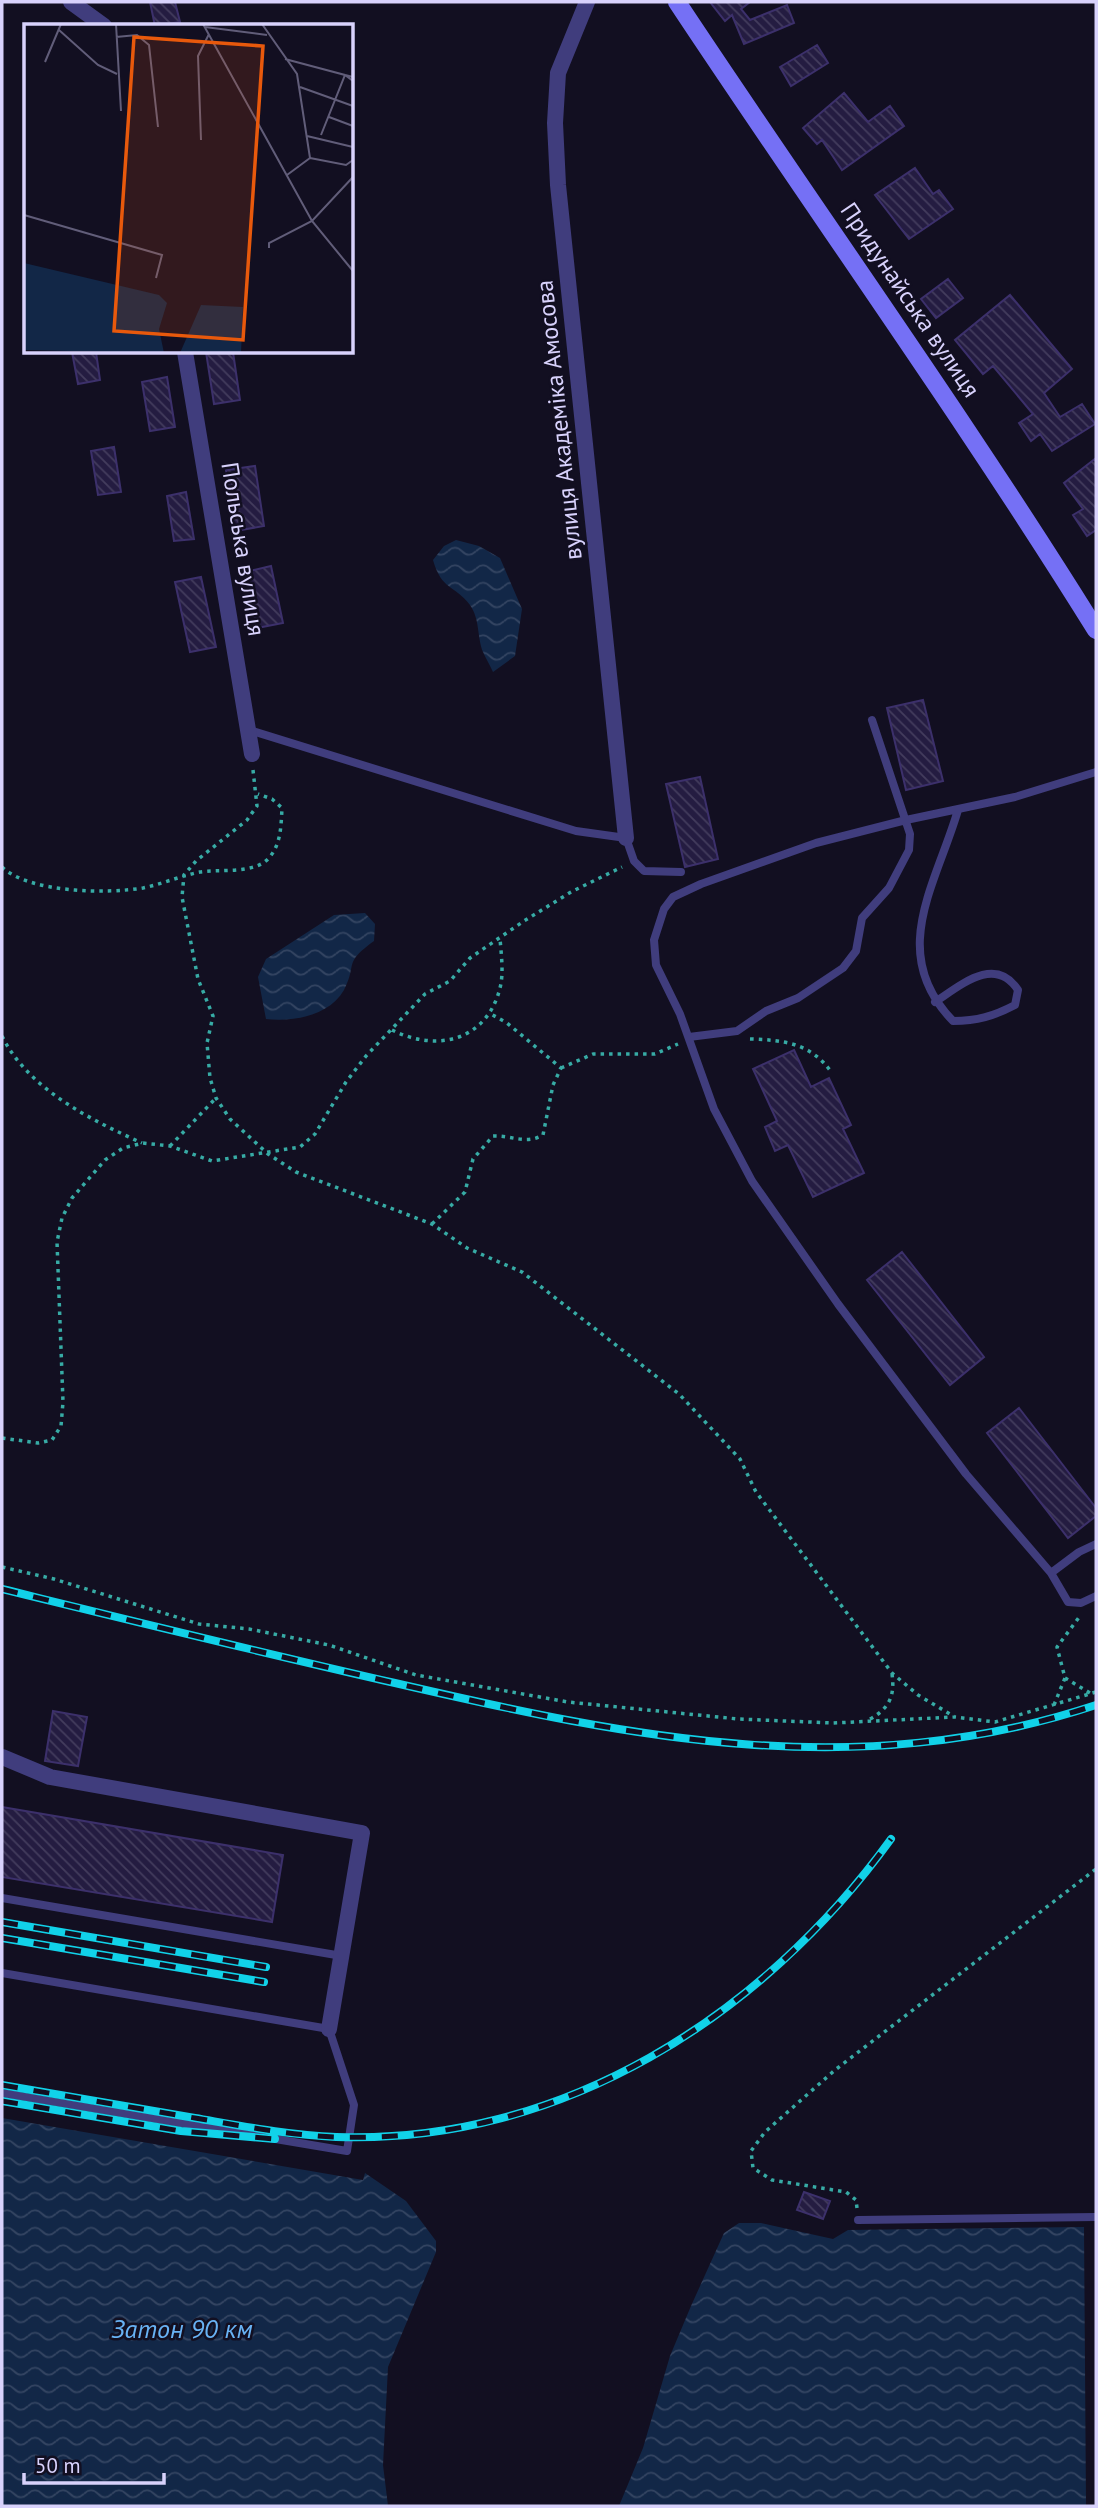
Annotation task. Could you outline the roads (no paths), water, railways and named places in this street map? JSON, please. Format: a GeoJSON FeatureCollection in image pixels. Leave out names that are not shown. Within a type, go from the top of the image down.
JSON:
{"type":"FeatureCollection","features":[{"type":"Feature","properties":{"kind":"main road","name":"Придунайська вулиця"},"geometry":{"type":"LineString","coordinates":[[677,2],[764,134],[984,452],[1096,630]]}},
{"type":"Feature","properties":{"kind":"street"},"geometry":{"type":"LineString","coordinates":[[71,2],[101,24]]}},
{"type":"Feature","properties":{"kind":"street","name":"вулиця Академіка Амосова"},"geometry":{"type":"LineString","coordinates":[[587,2],[558,73],[555,123],[558,185],[626,838]]}},
{"type":"Feature","properties":{"kind":"street","name":"Польська вулиця"},"geometry":{"type":"LineString","coordinates":[[185,354],[252,754]]}},
{"type":"Feature","properties":{"kind":"street"},"geometry":{"type":"LineString","coordinates":[[2,1757],[50,1777],[362,1833],[329,2029]]}},
{"type":"Feature","properties":{"kind":"lane"},"geometry":{"type":"LineString","coordinates":[[689,1037],[737,1031],[766,1011],[798,998],[843,968],[856,951],[862,918],[889,888],[909,850],[910,834],[894,793],[872,720]]}},
{"type":"Feature","properties":{"kind":"lane"},"geometry":{"type":"LineString","coordinates":[[249,730],[576,831],[626,838],[634,861],[644,871],[681,872]]}},
{"type":"Feature","properties":{"kind":"lane"},"geometry":{"type":"LineString","coordinates":[[1096,772],[1016,797],[905,820],[816,843],[673,897],[664,909],[654,940],[656,965],[689,1037],[714,1109],[752,1181],[838,1304],[966,1474],[1051,1573],[1068,1602],[1081,1603],[1096,1596]]}},
{"type":"Feature","properties":{"kind":"lane"},"geometry":{"type":"LineString","coordinates":[[935,1002],[979,974],[996,972],[1010,978],[1018,990],[1015,1005],[976,1021],[953,1021],[935,1002],[923,972],[918,941],[921,912],[944,855],[958,810]]}},
{"type":"Feature","properties":{"kind":"lane"},"geometry":{"type":"LineString","coordinates":[[1051,1573],[1079,1552],[1096,1545]]}},
{"type":"Feature","properties":{"kind":"lane"},"geometry":{"type":"LineString","coordinates":[[2,1898],[342,1955]]}},
{"type":"Feature","properties":{"kind":"lane"},"geometry":{"type":"LineString","coordinates":[[2,1973],[329,2029],[355,2105],[346,2151],[2,2093]]}},
{"type":"Feature","properties":{"kind":"lane"},"geometry":{"type":"LineString","coordinates":[[858,2220],[1096,2217]]}},
{"type":"Feature","properties":{"kind":"water"},"geometry":{"type":"Polygon","coordinates":[[[456,540],[479,546],[500,558],[522,609],[515,656],[493,672],[481,646],[473,610],[464,598],[440,577],[433,560],[444,546],[456,540]]]}},
{"type":"Feature","properties":{"kind":"water"},"geometry":{"type":"Polygon","coordinates":[[[365,913],[375,924],[374,941],[354,960],[348,981],[337,999],[320,1011],[299,1018],[266,1019],[258,977],[266,959],[334,915],[365,913]]]}},
{"type":"Feature","properties":{"kind":"water","name":"Затон 90 км"},"geometry":{"type":"Polygon","coordinates":[[[2,2118],[363,2180],[365,2173],[406,2201],[436,2241],[436,2252],[388,2367],[383,2465],[388,2506],[2,2506],[2,2118]]]}},
{"type":"Feature","properties":{"kind":"water"},"geometry":{"type":"Polygon","coordinates":[[[739,2223],[761,2223],[833,2239],[848,2230],[1084,2227],[1086,2506],[619,2506],[643,2448],[670,2356],[691,2306],[724,2233],[739,2223]]]}},
{"type":"Feature","properties":{"kind":"railway"},"geometry":{"type":"LineString","coordinates":[[2,1589],[484,1703],[658,1735],[745,1744],[832,1747],[919,1743],[1007,1729],[1096,1705]]}},
{"type":"Feature","properties":{"kind":"railway"},"geometry":{"type":"LineString","coordinates":[[2,2085],[248,2127],[318,2136],[419,2134],[500,2119],[577,2093],[650,2057],[718,2013],[782,1961],[840,1903],[891,1839]]}},
{"type":"Feature","properties":{"kind":"railway"},"geometry":{"type":"LineString","coordinates":[[2,1922],[266,1967]]}},
{"type":"Feature","properties":{"kind":"railway"},"geometry":{"type":"LineString","coordinates":[[2,1938],[264,1982]]}},
{"type":"Feature","properties":{"kind":"railway"},"geometry":{"type":"LineString","coordinates":[[2,2101],[181,2131],[275,2139]]}}]}
